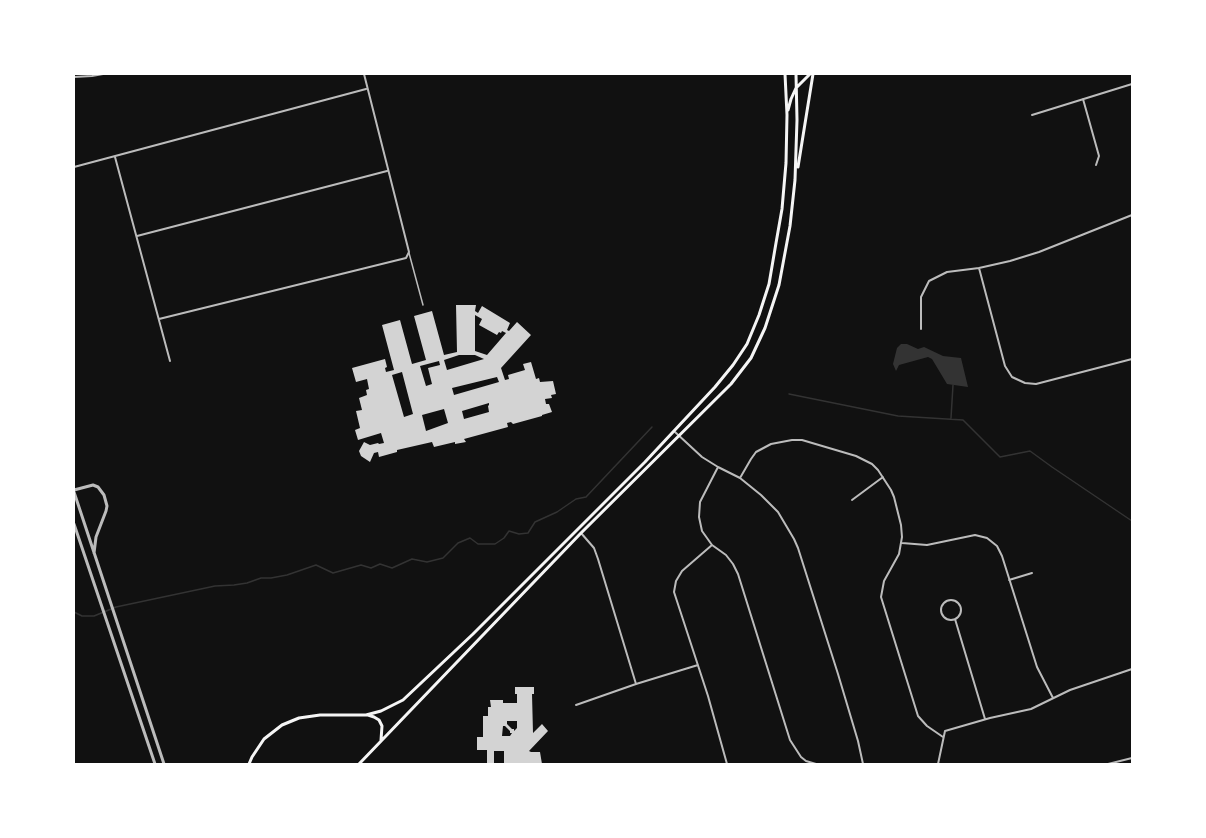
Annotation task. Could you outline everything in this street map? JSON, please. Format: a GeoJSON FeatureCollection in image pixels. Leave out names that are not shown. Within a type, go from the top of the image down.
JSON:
{"type":"FeatureCollection","features":[{"type":"Feature","properties":{"kind":"main road"},"geometry":{"type":"LineString","coordinates":[[366,715],[392,707],[405,698],[473,634],[715,387],[747,344],[769,284],[782,210],[786,163],[786,74]]}},
{"type":"Feature","properties":{"kind":"main road"},"geometry":{"type":"LineString","coordinates":[[795,180],[796,74]]}},
{"type":"Feature","properties":{"kind":"main road"},"geometry":{"type":"LineString","coordinates":[[787,115],[796,88],[811,74]]}},
{"type":"Feature","properties":{"kind":"main road"},"geometry":{"type":"LineString","coordinates":[[359,765],[580,533],[731,384],[751,358],[765,328],[779,285],[791,221],[811,74]]}},
{"type":"Feature","properties":{"kind":"main road"},"geometry":{"type":"LineString","coordinates":[[249,765],[264,739],[282,725],[299,717],[366,715],[374,717],[382,726],[381,742]]}},
{"type":"Feature","properties":{"kind":"street"},"geometry":{"type":"LineString","coordinates":[[74,77],[103,74]]}},
{"type":"Feature","properties":{"kind":"street"},"geometry":{"type":"LineString","coordinates":[[159,319],[406,258],[409,252],[364,74]]}},
{"type":"Feature","properties":{"kind":"street"},"geometry":{"type":"LineString","coordinates":[[1032,115],[1132,84]]}},
{"type":"Feature","properties":{"kind":"street"},"geometry":{"type":"LineString","coordinates":[[74,167],[368,89]]}},
{"type":"Feature","properties":{"kind":"street"},"geometry":{"type":"LineString","coordinates":[[1083,99],[1099,156],[1096,165]]}},
{"type":"Feature","properties":{"kind":"street"},"geometry":{"type":"LineString","coordinates":[[115,157],[170,361]]}},
{"type":"Feature","properties":{"kind":"street"},"geometry":{"type":"LineString","coordinates":[[137,236],[388,171]]}},
{"type":"Feature","properties":{"kind":"street"},"geometry":{"type":"LineString","coordinates":[[921,329],[921,297],[929,281],[947,272],[979,268],[1039,252],[1132,214]]}},
{"type":"Feature","properties":{"kind":"street"},"geometry":{"type":"LineString","coordinates":[[979,268],[1005,366],[1012,377],[1025,383],[1036,384],[1132,358]]}},
{"type":"Feature","properties":{"kind":"street"},"geometry":{"type":"LineString","coordinates":[[674,430],[702,456],[740,478],[761,495],[778,512],[786,525],[798,548],[845,696],[863,764],[857,765]]}},
{"type":"Feature","properties":{"kind":"street"},"geometry":{"type":"LineString","coordinates":[[740,478],[756,452],[771,444],[792,440],[802,440],[856,456],[872,464],[883,477],[894,497],[901,525],[902,543],[897,560],[884,581],[881,597],[918,716],[927,726],[943,737]]}},
{"type":"Feature","properties":{"kind":"street"},"geometry":{"type":"LineString","coordinates":[[718,467],[702,496],[699,508],[702,531],[712,545],[726,555],[738,574],[790,740],[805,763],[816,765]]}},
{"type":"Feature","properties":{"kind":"street"},"geometry":{"type":"LineString","coordinates":[[852,500],[883,477]]}},
{"type":"Feature","properties":{"kind":"street"},"geometry":{"type":"LineString","coordinates":[[94,555],[96,537],[107,509],[104,495],[98,487],[93,485],[74,491],[94,555],[114,616],[164,765]]}},
{"type":"Feature","properties":{"kind":"street"},"geometry":{"type":"LineString","coordinates":[[74,524],[156,765]]}},
{"type":"Feature","properties":{"kind":"street"},"geometry":{"type":"LineString","coordinates":[[580,533],[594,549],[598,559],[636,684]]}},
{"type":"Feature","properties":{"kind":"street"},"geometry":{"type":"LineString","coordinates":[[902,543],[937,544],[969,535],[981,536],[992,541],[1000,551],[1037,667],[1053,698]]}},
{"type":"Feature","properties":{"kind":"street"},"geometry":{"type":"LineString","coordinates":[[712,545],[682,571],[675,586],[676,597],[708,696],[727,765]]}},
{"type":"Feature","properties":{"kind":"street"},"geometry":{"type":"LineString","coordinates":[[1009,580],[1032,573]]}},
{"type":"Feature","properties":{"kind":"street"},"geometry":{"type":"LineString","coordinates":[[953,600],[960,606],[961,612],[955,619],[949,619],[942,612],[942,606],[947,601],[953,600]]}},
{"type":"Feature","properties":{"kind":"street"},"geometry":{"type":"LineString","coordinates":[[955,619],[985,719]]}},
{"type":"Feature","properties":{"kind":"street"},"geometry":{"type":"LineString","coordinates":[[576,705],[698,665]]}},
{"type":"Feature","properties":{"kind":"street"},"geometry":{"type":"LineString","coordinates":[[938,765],[945,731],[1031,709],[1070,690],[1132,669]]}},
{"type":"Feature","properties":{"kind":"street"},"geometry":{"type":"LineString","coordinates":[[1108,765],[1132,758]]}},
{"type":"Feature","properties":{"kind":"lane"},"geometry":{"type":"LineString","coordinates":[[409,252],[423,305]]}},
{"type":"Feature","properties":{"kind":"shaded area"},"geometry":{"type":"Polygon","coordinates":[[[901,344],[918,349],[924,347],[943,356],[961,358],[968,387],[947,384],[932,359],[928,357],[899,365],[896,371],[893,364],[897,348],[901,344]]]}},
{"type":"Feature","properties":{"kind":"building"},"geometry":{"type":"Polygon","coordinates":[[[456,305],[476,305],[475,311],[478,313],[482,306],[510,323],[507,330],[509,331],[517,322],[531,335],[501,368],[505,380],[509,379],[508,375],[525,370],[523,364],[531,362],[536,379],[539,378],[540,382],[553,381],[556,394],[551,395],[552,398],[545,399],[552,412],[513,424],[507,423],[508,427],[464,439],[466,442],[434,447],[432,442],[397,450],[397,452],[379,457],[378,452],[374,453],[370,462],[361,456],[359,451],[364,442],[370,445],[384,443],[381,433],[358,440],[355,430],[360,428],[356,411],[362,410],[359,398],[367,395],[366,390],[369,389],[367,379],[356,382],[352,368],[385,359],[386,372],[394,370],[382,325],[400,320],[412,364],[426,360],[414,316],[432,311],[444,355],[457,352],[456,305]],[[475,315],[475,351],[487,355],[506,333],[502,331],[497,335],[479,325],[482,319],[475,315]],[[459,355],[444,360],[447,370],[484,359],[475,355],[459,355]],[[439,361],[420,366],[426,386],[432,384],[428,368],[440,365],[439,361]],[[402,372],[392,375],[404,417],[413,414],[402,372]],[[497,377],[452,388],[454,395],[499,382],[497,377]],[[489,403],[462,411],[464,419],[489,412],[489,403]],[[444,409],[422,415],[426,431],[448,423],[444,409]]]}},
{"type":"Feature","properties":{"kind":"building"},"geometry":{"type":"Polygon","coordinates":[[[515,687],[534,687],[534,694],[532,694],[533,733],[542,724],[548,731],[529,751],[540,752],[542,764],[504,764],[504,751],[494,751],[494,764],[487,764],[487,750],[477,750],[477,737],[483,737],[483,716],[488,716],[488,707],[491,707],[490,700],[517,703],[517,694],[515,694],[515,687]],[[507,721],[514,731],[517,728],[517,721],[507,721]],[[503,726],[502,736],[510,736],[512,733],[503,726]]]}},
{"type":"Feature","properties":{"kind":"waterway"},"geometry":{"type":"LineString","coordinates":[[951,418],[953,385]]}},
{"type":"Feature","properties":{"kind":"waterway"},"geometry":{"type":"LineString","coordinates":[[789,394],[898,416],[963,420],[1000,457],[1030,451],[1132,521]]}},
{"type":"Feature","properties":{"kind":"waterway"},"geometry":{"type":"LineString","coordinates":[[74,612],[82,616],[94,616],[116,607],[215,586],[234,585],[261,578],[287,575],[316,565],[333,573],[361,565],[371,568],[380,564],[392,568],[412,559],[427,562],[443,558],[458,543],[470,538],[478,544],[495,544],[509,531],[519,534],[528,533],[535,522],[557,512],[576,499],[586,497],[652,427]]}}]}
